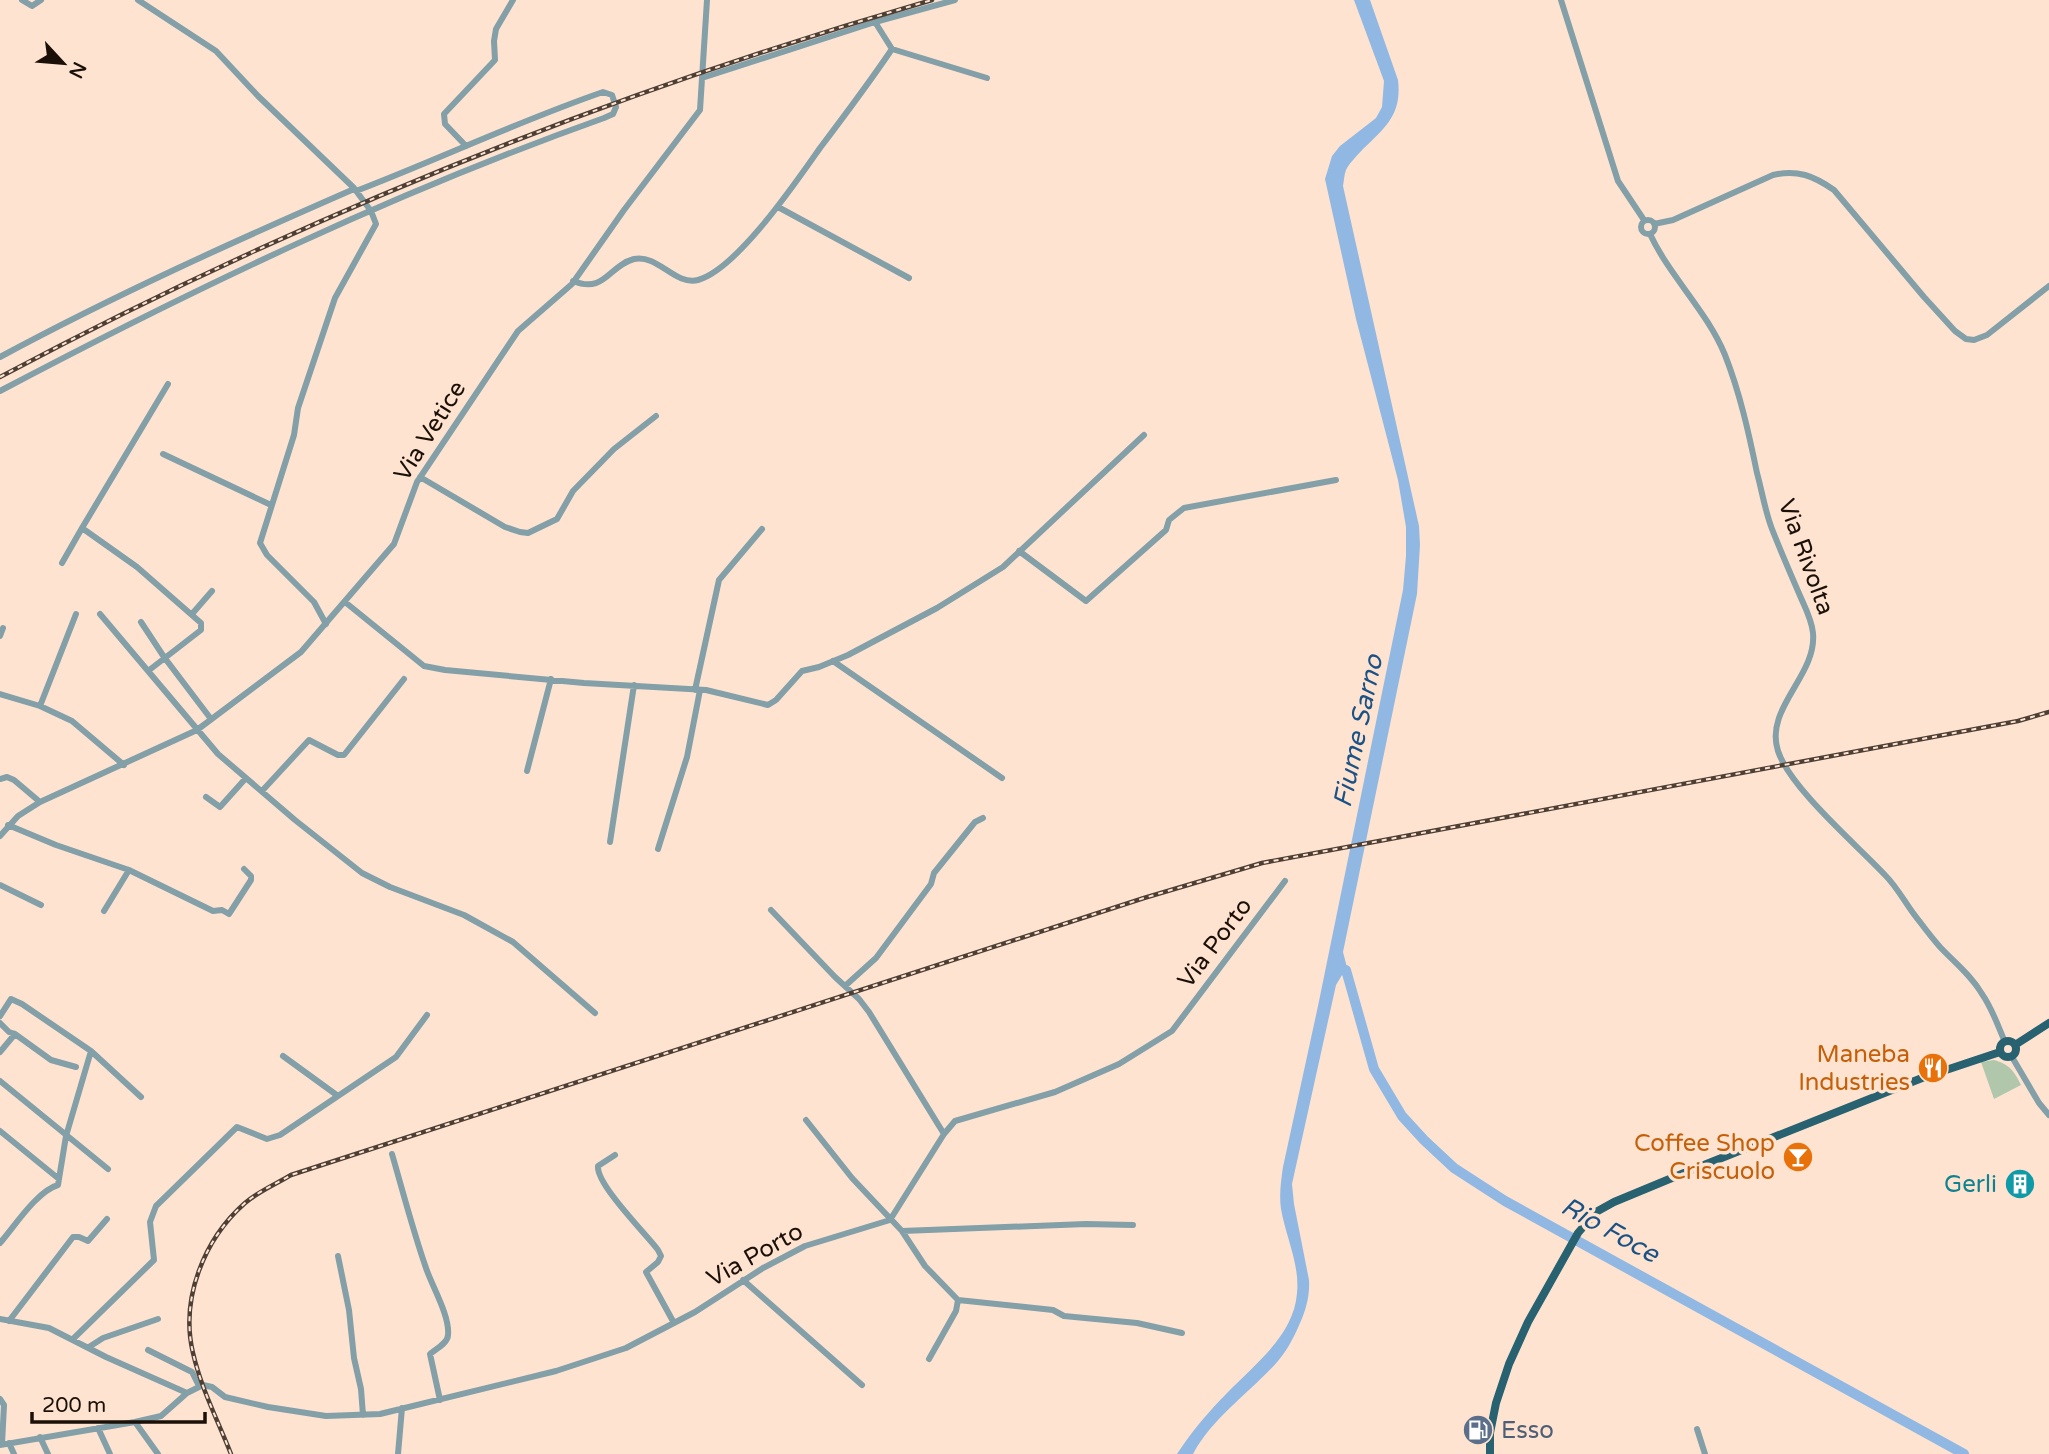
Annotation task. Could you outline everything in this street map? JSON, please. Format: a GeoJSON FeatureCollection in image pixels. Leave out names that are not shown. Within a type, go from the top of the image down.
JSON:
{"type":"FeatureCollection","features":[{"type":"Feature","properties":{"kind":"main road"},"geometry":{"type":"LineString","coordinates":[[2015,1045],[2049,1023]]}},
{"type":"Feature","properties":{"kind":"main road"},"geometry":{"type":"LineString","coordinates":[[2005,1042],[2015,1045],[2012,1057],[2004,1057],[2000,1052],[2001,1045],[2005,1042]]}},
{"type":"Feature","properties":{"kind":"main road"},"geometry":{"type":"LineString","coordinates":[[1490,1454],[1490,1433],[1496,1403],[1508,1364],[1528,1322],[1578,1233],[1597,1212],[1614,1202],[1922,1078],[2000,1052]]}},
{"type":"Feature","properties":{"kind":"street"},"geometry":{"type":"LineString","coordinates":[[22,0],[32,6],[41,0]]}},
{"type":"Feature","properties":{"kind":"street"},"geometry":{"type":"LineString","coordinates":[[138,0],[216,51],[258,96],[355,190],[371,211],[376,224],[335,298],[298,408],[294,435],[260,543],[267,555],[314,602],[326,624]]}},
{"type":"Feature","properties":{"kind":"street"},"geometry":{"type":"LineString","coordinates":[[466,146],[445,124],[444,114],[495,60],[496,29],[513,0]]}},
{"type":"Feature","properties":{"kind":"street","name":"Via Vetice"},"geometry":{"type":"LineString","coordinates":[[0,836],[8,825],[40,802],[197,730],[301,652],[345,602],[394,544],[420,477],[518,331],[573,281],[700,110],[707,0]]}},
{"type":"Feature","properties":{"kind":"street"},"geometry":{"type":"LineString","coordinates":[[702,78],[875,22],[955,0]]}},
{"type":"Feature","properties":{"kind":"street"},"geometry":{"type":"LineString","coordinates":[[1561,0],[1618,181],[1644,220]]}},
{"type":"Feature","properties":{"kind":"street"},"geometry":{"type":"LineString","coordinates":[[875,22],[892,49],[987,78]]}},
{"type":"Feature","properties":{"kind":"street"},"geometry":{"type":"LineString","coordinates":[[573,281],[587,286],[595,285],[627,262],[639,259],[659,265],[685,280],[697,280],[719,269],[778,207],[892,49]]}},
{"type":"Feature","properties":{"kind":"street"},"geometry":{"type":"LineString","coordinates":[[0,357],[261,229],[422,166],[563,106],[603,92],[612,95],[616,107],[613,114],[422,188],[371,211],[201,288],[0,391]]}},
{"type":"Feature","properties":{"kind":"street"},"geometry":{"type":"LineString","coordinates":[[1654,224],[1673,220],[1773,175],[1800,173],[1818,179],[1834,190],[1924,298],[1955,331],[1966,338],[1974,340],[1987,335],[2048,289]]}},
{"type":"Feature","properties":{"kind":"street"},"geometry":{"type":"LineString","coordinates":[[778,207],[909,278]]}},
{"type":"Feature","properties":{"kind":"street"},"geometry":{"type":"LineString","coordinates":[[1644,220],[1651,220],[1654,224],[1654,230],[1650,234],[1642,231],[1640,226],[1644,220]]}},
{"type":"Feature","properties":{"kind":"street","name":"Via Rivolta"},"geometry":{"type":"LineString","coordinates":[[1650,234],[1657,251],[1712,330],[1725,355],[1738,394],[1771,527],[1813,631],[1810,659],[1783,708],[1777,725],[1775,737],[1778,752],[1809,796],[1888,878],[1931,937],[1972,978],[1984,996],[2005,1042]]}},
{"type":"Feature","properties":{"kind":"street"},"geometry":{"type":"LineString","coordinates":[[62,563],[169,384]]}},
{"type":"Feature","properties":{"kind":"street"},"geometry":{"type":"LineString","coordinates":[[420,477],[505,527],[528,533],[557,519],[573,491],[614,449],[656,416]]}},
{"type":"Feature","properties":{"kind":"street"},"geometry":{"type":"LineString","coordinates":[[345,602],[424,666],[445,670],[698,690],[768,705],[776,700],[802,671],[833,661],[937,608],[1003,566],[1144,435]]}},
{"type":"Feature","properties":{"kind":"street"},"geometry":{"type":"LineString","coordinates":[[163,454],[271,505]]}},
{"type":"Feature","properties":{"kind":"street"},"geometry":{"type":"LineString","coordinates":[[1019,551],[1086,601],[1166,530],[1169,520],[1184,508],[1336,480]]}},
{"type":"Feature","properties":{"kind":"street"},"geometry":{"type":"LineString","coordinates":[[82,528],[137,567],[201,623],[201,630],[148,671]]}},
{"type":"Feature","properties":{"kind":"street"},"geometry":{"type":"LineString","coordinates":[[658,849],[687,757],[719,580],[762,529]]}},
{"type":"Feature","properties":{"kind":"street"},"geometry":{"type":"LineString","coordinates":[[192,614],[212,591]]}},
{"type":"Feature","properties":{"kind":"street"},"geometry":{"type":"LineString","coordinates":[[40,706],[76,614]]}},
{"type":"Feature","properties":{"kind":"street"},"geometry":{"type":"LineString","coordinates":[[100,614],[218,754],[362,873],[390,887],[464,915],[513,942],[595,1013]]}},
{"type":"Feature","properties":{"kind":"street"},"geometry":{"type":"LineString","coordinates":[[141,622],[211,719]]}},
{"type":"Feature","properties":{"kind":"street"},"geometry":{"type":"LineString","coordinates":[[0,636],[3,628]]}},
{"type":"Feature","properties":{"kind":"street"},"geometry":{"type":"LineString","coordinates":[[833,661],[1002,778]]}},
{"type":"Feature","properties":{"kind":"street"},"geometry":{"type":"LineString","coordinates":[[262,792],[309,740],[338,755],[344,755],[404,679]]}},
{"type":"Feature","properties":{"kind":"street"},"geometry":{"type":"LineString","coordinates":[[527,771],[551,679]]}},
{"type":"Feature","properties":{"kind":"street"},"geometry":{"type":"LineString","coordinates":[[610,842],[634,685]]}},
{"type":"Feature","properties":{"kind":"street"},"geometry":{"type":"LineString","coordinates":[[0,694],[40,706],[72,720],[124,765]]}},
{"type":"Feature","properties":{"kind":"street"},"geometry":{"type":"LineString","coordinates":[[0,779],[7,777],[14,780],[40,802]]}},
{"type":"Feature","properties":{"kind":"street"},"geometry":{"type":"LineString","coordinates":[[206,797],[220,807],[246,778]]}},
{"type":"Feature","properties":{"kind":"street"},"geometry":{"type":"LineString","coordinates":[[845,986],[876,958],[931,884],[934,873],[977,820],[983,818]]}},
{"type":"Feature","properties":{"kind":"street"},"geometry":{"type":"LineString","coordinates":[[8,825],[129,870],[212,911],[222,910],[229,914],[251,880],[251,876],[244,869]]}},
{"type":"Feature","properties":{"kind":"street"},"geometry":{"type":"LineString","coordinates":[[104,911],[129,870]]}},
{"type":"Feature","properties":{"kind":"street","name":"Via Porto"},"geometry":{"type":"LineString","coordinates":[[148,1350],[192,1371],[201,1386],[212,1387],[225,1397],[326,1416],[380,1414],[556,1371],[626,1348],[695,1312],[763,1268],[805,1246],[890,1220],[955,1121],[1055,1092],[1119,1064],[1172,1031],[1285,881]]}},
{"type":"Feature","properties":{"kind":"street"},"geometry":{"type":"LineString","coordinates":[[0,885],[41,905]]}},
{"type":"Feature","properties":{"kind":"street"},"geometry":{"type":"LineString","coordinates":[[771,910],[859,999],[876,1021],[944,1134]]}},
{"type":"Feature","properties":{"kind":"street"},"geometry":{"type":"LineString","coordinates":[[0,1016],[10,999],[22,1004],[90,1051],[141,1097]]}},
{"type":"Feature","properties":{"kind":"street"},"geometry":{"type":"LineString","coordinates":[[73,1339],[154,1260],[150,1222],[156,1206],[237,1127],[267,1139],[274,1138],[396,1058],[427,1014]]}},
{"type":"Feature","properties":{"kind":"street"},"geometry":{"type":"LineString","coordinates":[[0,1023],[51,1060],[76,1067]]}},
{"type":"Feature","properties":{"kind":"street"},"geometry":{"type":"LineString","coordinates":[[0,1052],[15,1034]]}},
{"type":"Feature","properties":{"kind":"street"},"geometry":{"type":"LineString","coordinates":[[0,1243],[50,1187],[58,1185],[66,1136],[90,1051]]}},
{"type":"Feature","properties":{"kind":"street"},"geometry":{"type":"LineString","coordinates":[[284,1056],[338,1096]]}},
{"type":"Feature","properties":{"kind":"street"},"geometry":{"type":"LineString","coordinates":[[2012,1057],[2049,1115]]}},
{"type":"Feature","properties":{"kind":"street"},"geometry":{"type":"LineString","coordinates":[[0,1081],[108,1169]]}},
{"type":"Feature","properties":{"kind":"street"},"geometry":{"type":"LineString","coordinates":[[806,1120],[852,1178],[902,1231],[925,1266],[958,1300],[1053,1310],[1064,1316],[1137,1323],[1182,1333]]}},
{"type":"Feature","properties":{"kind":"street"},"geometry":{"type":"LineString","coordinates":[[0,1131],[59,1179]]}},
{"type":"Feature","properties":{"kind":"street"},"geometry":{"type":"LineString","coordinates":[[392,1154],[426,1268],[448,1329],[446,1341],[430,1354],[440,1400]]}},
{"type":"Feature","properties":{"kind":"street"},"geometry":{"type":"LineString","coordinates":[[615,1155],[598,1166],[598,1175],[607,1190],[658,1250],[658,1262],[646,1272],[674,1323]]}},
{"type":"Feature","properties":{"kind":"street"},"geometry":{"type":"LineString","coordinates":[[9,1321],[73,1237],[88,1241],[107,1219]]}},
{"type":"Feature","properties":{"kind":"street"},"geometry":{"type":"LineString","coordinates":[[902,1231],[1086,1224],[1133,1225]]}},
{"type":"Feature","properties":{"kind":"street"},"geometry":{"type":"LineString","coordinates":[[338,1256],[349,1310],[363,1415]]}},
{"type":"Feature","properties":{"kind":"street"},"geometry":{"type":"LineString","coordinates":[[743,1280],[862,1385]]}},
{"type":"Feature","properties":{"kind":"street"},"geometry":{"type":"LineString","coordinates":[[929,1359],[956,1311],[958,1300]]}},
{"type":"Feature","properties":{"kind":"street"},"geometry":{"type":"LineString","coordinates":[[0,1319],[49,1328],[117,1363],[187,1393]]}},
{"type":"Feature","properties":{"kind":"street"},"geometry":{"type":"LineString","coordinates":[[89,1347],[103,1338],[158,1319]]}},
{"type":"Feature","properties":{"kind":"street"},"geometry":{"type":"LineString","coordinates":[[4,1444],[160,1416],[187,1393],[201,1386]]}},
{"type":"Feature","properties":{"kind":"street"},"geometry":{"type":"LineString","coordinates":[[0,1399],[4,1405],[4,1444],[14,1454]]}},
{"type":"Feature","properties":{"kind":"street"},"geometry":{"type":"LineString","coordinates":[[398,1454],[402,1408]]}},
{"type":"Feature","properties":{"kind":"street"},"geometry":{"type":"LineString","coordinates":[[135,1422],[158,1454]]}},
{"type":"Feature","properties":{"kind":"street"},"geometry":{"type":"LineString","coordinates":[[98,1428],[110,1454]]}},
{"type":"Feature","properties":{"kind":"street"},"geometry":{"type":"LineString","coordinates":[[1697,1429],[1705,1454]]}},
{"type":"Feature","properties":{"kind":"street"},"geometry":{"type":"LineString","coordinates":[[40,1437],[48,1454]]}},
{"type":"Feature","properties":{"kind":"green space"},"geometry":{"type":"Polygon","coordinates":[[[1994,1060],[2010,1069],[2021,1085],[1994,1099],[1981,1062],[1994,1060]]]}},
{"type":"Feature","properties":{"kind":"water","name":"Fiume Sarno"},"geometry":{"type":"Polygon","coordinates":[[[1354,0],[1370,0],[1398,80],[1399,92],[1391,119],[1350,164],[1345,172],[1343,186],[1419,526],[1417,594],[1343,952],[1351,983],[1342,975],[1336,985],[1292,1184],[1309,1280],[1306,1308],[1293,1338],[1278,1361],[1211,1428],[1193,1454],[1177,1454],[1207,1414],[1272,1348],[1289,1322],[1294,1308],[1297,1293],[1296,1272],[1280,1204],[1283,1167],[1403,590],[1406,527],[1398,480],[1356,319],[1325,179],[1332,156],[1340,146],[1376,118],[1382,107],[1384,81],[1354,0]]]}},
{"type":"Feature","properties":{"kind":"waterway","name":"Rio Foce"},"geometry":{"type":"LineString","coordinates":[[1346,970],[1374,1069],[1402,1116],[1454,1168],[1505,1201],[1964,1454]]}},
{"type":"Feature","properties":{"kind":"railway"},"geometry":{"type":"LineString","coordinates":[[0,377],[112,319],[226,265],[456,164],[573,118],[692,76],[811,36],[932,0]]}},
{"type":"Feature","properties":{"kind":"railway"},"geometry":{"type":"LineString","coordinates":[[231,1454],[196,1366],[190,1333],[193,1291],[207,1252],[230,1218],[250,1199],[291,1175],[1144,898],[1262,863],[2018,721],[2049,712]]}},
{"type":"Feature","properties":{"kind":"place","name":"Maneba Industries"},"geometry":{"type":"Point","coordinates":[1933,1068]}},
{"type":"Feature","properties":{"kind":"place","name":"Coffee Shop Criscuolo"},"geometry":{"type":"Point","coordinates":[1798,1157]}},
{"type":"Feature","properties":{"kind":"place","name":"Gerli"},"geometry":{"type":"Point","coordinates":[2020,1184]}},
{"type":"Feature","properties":{"kind":"place","name":"Esso"},"geometry":{"type":"Point","coordinates":[1478,1430]}}]}
